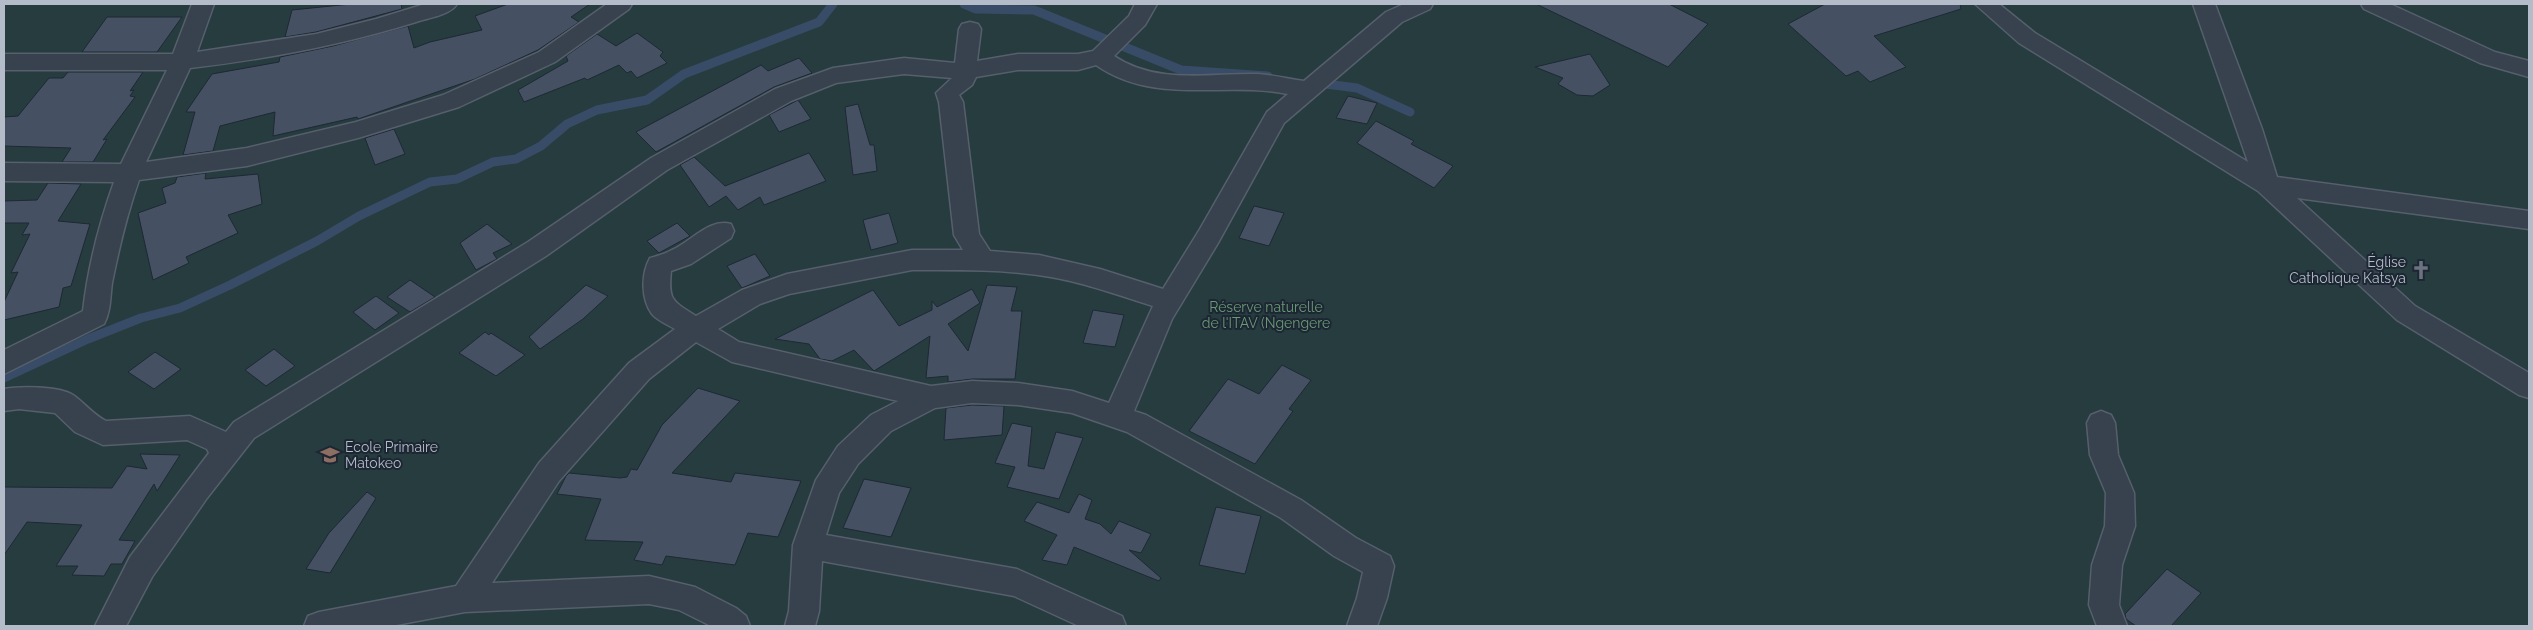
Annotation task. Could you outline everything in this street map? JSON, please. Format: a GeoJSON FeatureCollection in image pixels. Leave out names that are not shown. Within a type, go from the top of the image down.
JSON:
{"type":"FeatureCollection","features":[{"type":"Feature","properties":{"kind":"street"},"geometry":{"type":"LineString","coordinates":[[4,363],[47,339],[95,317],[99,285],[115,214],[129,172],[182,61],[203,4]]}},
{"type":"Feature","properties":{"kind":"street"},"geometry":{"type":"LineString","coordinates":[[4,62],[182,61],[325,41],[413,16],[446,4]]}},
{"type":"Feature","properties":{"kind":"street"},"geometry":{"type":"LineString","coordinates":[[4,172],[129,172],[247,156],[358,130],[451,101],[547,57],[620,4]]}},
{"type":"Feature","properties":{"kind":"street"},"geometry":{"type":"LineString","coordinates":[[110,626],[140,567],[244,430],[529,254],[659,164],[783,95],[833,76],[904,66],[964,71],[1018,62],[1078,62],[1100,58],[1137,20],[1146,4]]}},
{"type":"Feature","properties":{"kind":"street"},"geometry":{"type":"LineString","coordinates":[[1117,417],[1160,316],[1210,236],[1275,118],[1394,17],[1422,4]]}},
{"type":"Feature","properties":{"kind":"street"},"geometry":{"type":"LineString","coordinates":[[1986,4],[2027,38],[2267,185],[2406,313],[2529,387]]}},
{"type":"Feature","properties":{"kind":"street"},"geometry":{"type":"LineString","coordinates":[[2204,4],[2250,129],[2267,185]]}},
{"type":"Feature","properties":{"kind":"street"},"geometry":{"type":"LineString","coordinates":[[2372,4],[2488,58],[2529,70]]}},
{"type":"Feature","properties":{"kind":"street"},"geometry":{"type":"LineString","coordinates":[[970,29],[964,80],[947,92],[951,102],[960,166],[960,196],[967,236],[982,260]]}},
{"type":"Feature","properties":{"kind":"street"},"geometry":{"type":"LineString","coordinates":[[1100,58],[1112,67],[1138,79],[1174,84],[1258,82],[1309,90]]}},
{"type":"Feature","properties":{"kind":"street"},"geometry":{"type":"LineString","coordinates":[[2267,185],[2529,220]]}},
{"type":"Feature","properties":{"kind":"street"},"geometry":{"type":"LineString","coordinates":[[722,231],[682,257],[659,265],[656,290],[662,308],[695,330],[732,351],[930,396],[972,392],[1018,394],[1072,402],[1136,422],[1292,509],[1345,546],[1380,566],[1372,598],[1362,626]]}},
{"type":"Feature","properties":{"kind":"street"},"geometry":{"type":"LineString","coordinates":[[465,598],[549,472],[639,371],[695,330],[751,297],[787,284],[912,260],[982,260],[1039,265],[1100,279],[1170,301]]}},
{"type":"Feature","properties":{"kind":"street"},"geometry":{"type":"LineString","coordinates":[[800,626],[804,611],[808,545],[826,489],[848,455],[881,423],[930,396]]}},
{"type":"Feature","properties":{"kind":"street"},"geometry":{"type":"LineString","coordinates":[[4,400],[19,398],[62,402],[85,424],[103,432],[190,428],[217,441],[224,454]]}},
{"type":"Feature","properties":{"kind":"street"},"geometry":{"type":"LineString","coordinates":[[2100,423],[2104,455],[2120,493],[2120,526],[2108,565],[2104,605],[2112,626]]}},
{"type":"Feature","properties":{"kind":"street"},"geometry":{"type":"LineString","coordinates":[[808,545],[1017,583],[1111,626]]}},
{"type":"Feature","properties":{"kind":"street"},"geometry":{"type":"LineString","coordinates":[[333,625],[465,598],[649,590],[684,596],[725,618],[735,626]]}},
{"type":"Feature","properties":{"kind":"green space","name":"Réserve naturelle de l'ITAV (Ngengere"},"geometry":{"type":"Polygon","coordinates":[[[4,4],[2529,4],[2529,626],[4,626],[4,4]]]}},
{"type":"Feature","properties":{"kind":"building"},"geometry":{"type":"Polygon","coordinates":[[[351,4],[401,4],[402,9],[316,32],[285,37],[292,10],[351,4]]]}},
{"type":"Feature","properties":{"kind":"building"},"geometry":{"type":"Polygon","coordinates":[[[508,4],[590,4],[571,17],[579,22],[538,50],[475,79],[358,119],[357,117],[273,136],[275,112],[220,126],[213,151],[183,155],[195,112],[186,112],[212,74],[279,62],[280,57],[333,46],[408,26],[414,48],[430,42],[482,30],[475,16],[508,4]]]}},
{"type":"Feature","properties":{"kind":"building"},"geometry":{"type":"Polygon","coordinates":[[[1536,4],[1669,4],[1708,24],[1668,67],[1536,4]]]}},
{"type":"Feature","properties":{"kind":"building"},"geometry":{"type":"Polygon","coordinates":[[[1825,4],[1960,4],[1961,9],[1874,36],[1906,67],[1870,82],[1858,71],[1846,76],[1788,24],[1825,4]]]}},
{"type":"Feature","properties":{"kind":"building"},"geometry":{"type":"Polygon","coordinates":[[[107,17],[182,17],[157,52],[82,52],[107,17]]]}},
{"type":"Feature","properties":{"kind":"building"},"geometry":{"type":"Polygon","coordinates":[[[637,33],[663,52],[660,56],[667,63],[637,78],[631,71],[627,73],[619,65],[587,80],[585,78],[524,102],[518,90],[568,61],[566,56],[597,34],[616,46],[637,33]]]}},
{"type":"Feature","properties":{"kind":"building"},"geometry":{"type":"Polygon","coordinates":[[[1590,54],[1610,85],[1593,96],[1577,95],[1558,84],[1563,78],[1535,67],[1590,54]]]}},
{"type":"Feature","properties":{"kind":"building"},"geometry":{"type":"Polygon","coordinates":[[[799,58],[812,73],[774,87],[656,152],[636,132],[761,65],[768,71],[799,58]]]}},
{"type":"Feature","properties":{"kind":"building"},"geometry":{"type":"Polygon","coordinates":[[[68,72],[143,72],[130,91],[134,90],[130,96],[135,97],[103,140],[107,139],[93,162],[62,162],[71,148],[4,146],[4,117],[18,116],[49,78],[63,78],[68,72]]]}},
{"type":"Feature","properties":{"kind":"building"},"geometry":{"type":"Polygon","coordinates":[[[1348,96],[1377,103],[1367,124],[1336,118],[1348,96]]]}},
{"type":"Feature","properties":{"kind":"building"},"geometry":{"type":"Polygon","coordinates":[[[798,100],[811,119],[779,132],[769,115],[798,100]]]}},
{"type":"Feature","properties":{"kind":"building"},"geometry":{"type":"Polygon","coordinates":[[[858,104],[870,145],[874,145],[877,171],[853,175],[845,107],[858,104]]]}},
{"type":"Feature","properties":{"kind":"building"},"geometry":{"type":"Polygon","coordinates":[[[1376,121],[1414,141],[1411,144],[1453,166],[1434,188],[1357,143],[1376,121]]]}},
{"type":"Feature","properties":{"kind":"building"},"geometry":{"type":"Polygon","coordinates":[[[394,129],[405,154],[375,165],[365,138],[394,129]]]}},
{"type":"Feature","properties":{"kind":"building"},"geometry":{"type":"Polygon","coordinates":[[[809,153],[826,181],[764,205],[760,197],[738,210],[726,196],[709,207],[680,165],[694,157],[725,186],[809,153]]]}},
{"type":"Feature","properties":{"kind":"building"},"geometry":{"type":"Polygon","coordinates":[[[206,173],[205,179],[258,174],[262,204],[228,215],[238,233],[186,257],[189,263],[153,280],[138,213],[166,203],[162,188],[175,183],[177,177],[206,173]]]}},
{"type":"Feature","properties":{"kind":"building"},"geometry":{"type":"Polygon","coordinates":[[[48,183],[81,184],[58,221],[90,224],[71,286],[63,288],[59,307],[4,320],[4,302],[18,272],[11,273],[30,234],[22,235],[29,223],[4,223],[4,201],[37,200],[48,183]]]}},
{"type":"Feature","properties":{"kind":"building"},"geometry":{"type":"Polygon","coordinates":[[[1254,206],[1284,213],[1269,246],[1239,238],[1254,206]]]}},
{"type":"Feature","properties":{"kind":"building"},"geometry":{"type":"Polygon","coordinates":[[[889,213],[898,243],[871,250],[863,220],[889,213]]]}},
{"type":"Feature","properties":{"kind":"building"},"geometry":{"type":"Polygon","coordinates":[[[677,223],[690,236],[659,253],[647,241],[677,223]]]}},
{"type":"Feature","properties":{"kind":"building"},"geometry":{"type":"Polygon","coordinates":[[[487,224],[512,244],[493,253],[497,259],[476,270],[460,243],[487,224]]]}},
{"type":"Feature","properties":{"kind":"building"},"geometry":{"type":"Polygon","coordinates":[[[755,254],[770,276],[742,288],[727,266],[755,254]]]}},
{"type":"Feature","properties":{"kind":"building"},"geometry":{"type":"Polygon","coordinates":[[[410,280],[435,297],[410,312],[387,297],[410,280]]]}},
{"type":"Feature","properties":{"kind":"building"},"geometry":{"type":"Polygon","coordinates":[[[586,285],[608,296],[583,319],[540,349],[529,337],[586,285]]]}},
{"type":"Feature","properties":{"kind":"building"},"geometry":{"type":"Polygon","coordinates":[[[987,285],[1017,287],[1011,311],[1022,311],[1015,379],[972,379],[948,382],[948,376],[926,378],[930,336],[874,371],[854,350],[832,361],[820,359],[809,344],[775,339],[873,290],[899,326],[932,310],[932,301],[937,307],[972,289],[980,303],[948,324],[968,351],[987,285]]]}},
{"type":"Feature","properties":{"kind":"building"},"geometry":{"type":"Polygon","coordinates":[[[376,296],[399,313],[375,330],[353,312],[376,296]]]}},
{"type":"Feature","properties":{"kind":"building"},"geometry":{"type":"Polygon","coordinates":[[[1093,310],[1124,315],[1115,347],[1083,343],[1093,310]]]}},
{"type":"Feature","properties":{"kind":"building"},"geometry":{"type":"Polygon","coordinates":[[[485,332],[489,335],[491,333],[525,355],[496,376],[459,353],[485,332]]]}},
{"type":"Feature","properties":{"kind":"building"},"geometry":{"type":"Polygon","coordinates":[[[274,349],[295,366],[266,386],[245,370],[274,349]]]}},
{"type":"Feature","properties":{"kind":"building"},"geometry":{"type":"Polygon","coordinates":[[[155,352],[181,369],[154,389],[128,372],[155,352]]]}},
{"type":"Feature","properties":{"kind":"building"},"geometry":{"type":"Polygon","coordinates":[[[1282,365],[1311,380],[1289,409],[1293,411],[1255,464],[1189,431],[1228,379],[1259,394],[1282,365]]]}},
{"type":"Feature","properties":{"kind":"building"},"geometry":{"type":"Polygon","coordinates":[[[698,388],[740,401],[672,473],[731,482],[735,473],[801,481],[778,537],[748,533],[735,565],[666,556],[662,565],[634,560],[643,542],[585,540],[601,499],[557,494],[566,476],[569,473],[627,477],[631,469],[637,470],[662,425],[698,388]]]}},
{"type":"Feature","properties":{"kind":"building"},"geometry":{"type":"Polygon","coordinates":[[[972,405],[1004,406],[1002,435],[944,440],[946,408],[972,405]]]}},
{"type":"Feature","properties":{"kind":"building"},"geometry":{"type":"Polygon","coordinates":[[[1012,423],[1032,427],[1028,466],[1044,469],[1056,432],[1083,438],[1059,499],[1007,487],[1015,467],[995,463],[1012,423]]]}},
{"type":"Feature","properties":{"kind":"building"},"geometry":{"type":"Polygon","coordinates":[[[140,454],[180,455],[157,491],[154,484],[119,540],[135,541],[122,564],[111,564],[104,576],[72,575],[78,566],[56,566],[82,525],[27,522],[4,555],[4,487],[112,488],[127,466],[147,469],[140,454]]]}},
{"type":"Feature","properties":{"kind":"building"},"geometry":{"type":"Polygon","coordinates":[[[864,479],[911,488],[891,537],[843,528],[864,479]]]}},
{"type":"Feature","properties":{"kind":"building"},"geometry":{"type":"Polygon","coordinates":[[[367,492],[376,498],[330,573],[306,569],[329,533],[367,492]]]}},
{"type":"Feature","properties":{"kind":"building"},"geometry":{"type":"Polygon","coordinates":[[[1079,494],[1092,500],[1085,519],[1100,524],[1111,534],[1119,521],[1151,534],[1141,553],[1129,550],[1161,578],[1159,581],[1074,547],[1067,565],[1042,560],[1057,535],[1024,521],[1037,502],[1069,513],[1079,494]]]}},
{"type":"Feature","properties":{"kind":"building"},"geometry":{"type":"Polygon","coordinates":[[[1216,507],[1261,516],[1245,574],[1199,565],[1216,507]]]}},
{"type":"Feature","properties":{"kind":"building"},"geometry":{"type":"Polygon","coordinates":[[[2167,569],[2201,593],[2171,626],[2136,626],[2126,619],[2125,614],[2167,569]]]}},
{"type":"Feature","properties":{"kind":"waterway"},"geometry":{"type":"LineString","coordinates":[[4,378],[88,339],[141,318],[180,308],[230,285],[317,241],[359,216],[430,182],[457,179],[493,162],[516,159],[541,146],[567,124],[597,110],[647,100],[684,74],[819,22],[833,4]]}},
{"type":"Feature","properties":{"kind":"waterway"},"geometry":{"type":"LineString","coordinates":[[964,4],[976,9],[1034,10],[1181,70],[1268,76]]}},
{"type":"Feature","properties":{"kind":"waterway"},"geometry":{"type":"LineString","coordinates":[[1318,83],[1357,88],[1410,112]]}},
{"type":"Feature","properties":{"kind":"place","name":"Église Catholique Katsya"},"geometry":{"type":"Point","coordinates":[2421,270]}},
{"type":"Feature","properties":{"kind":"place","name":"Ecole Primaire Matokeo"},"geometry":{"type":"Point","coordinates":[330,455]}}]}
